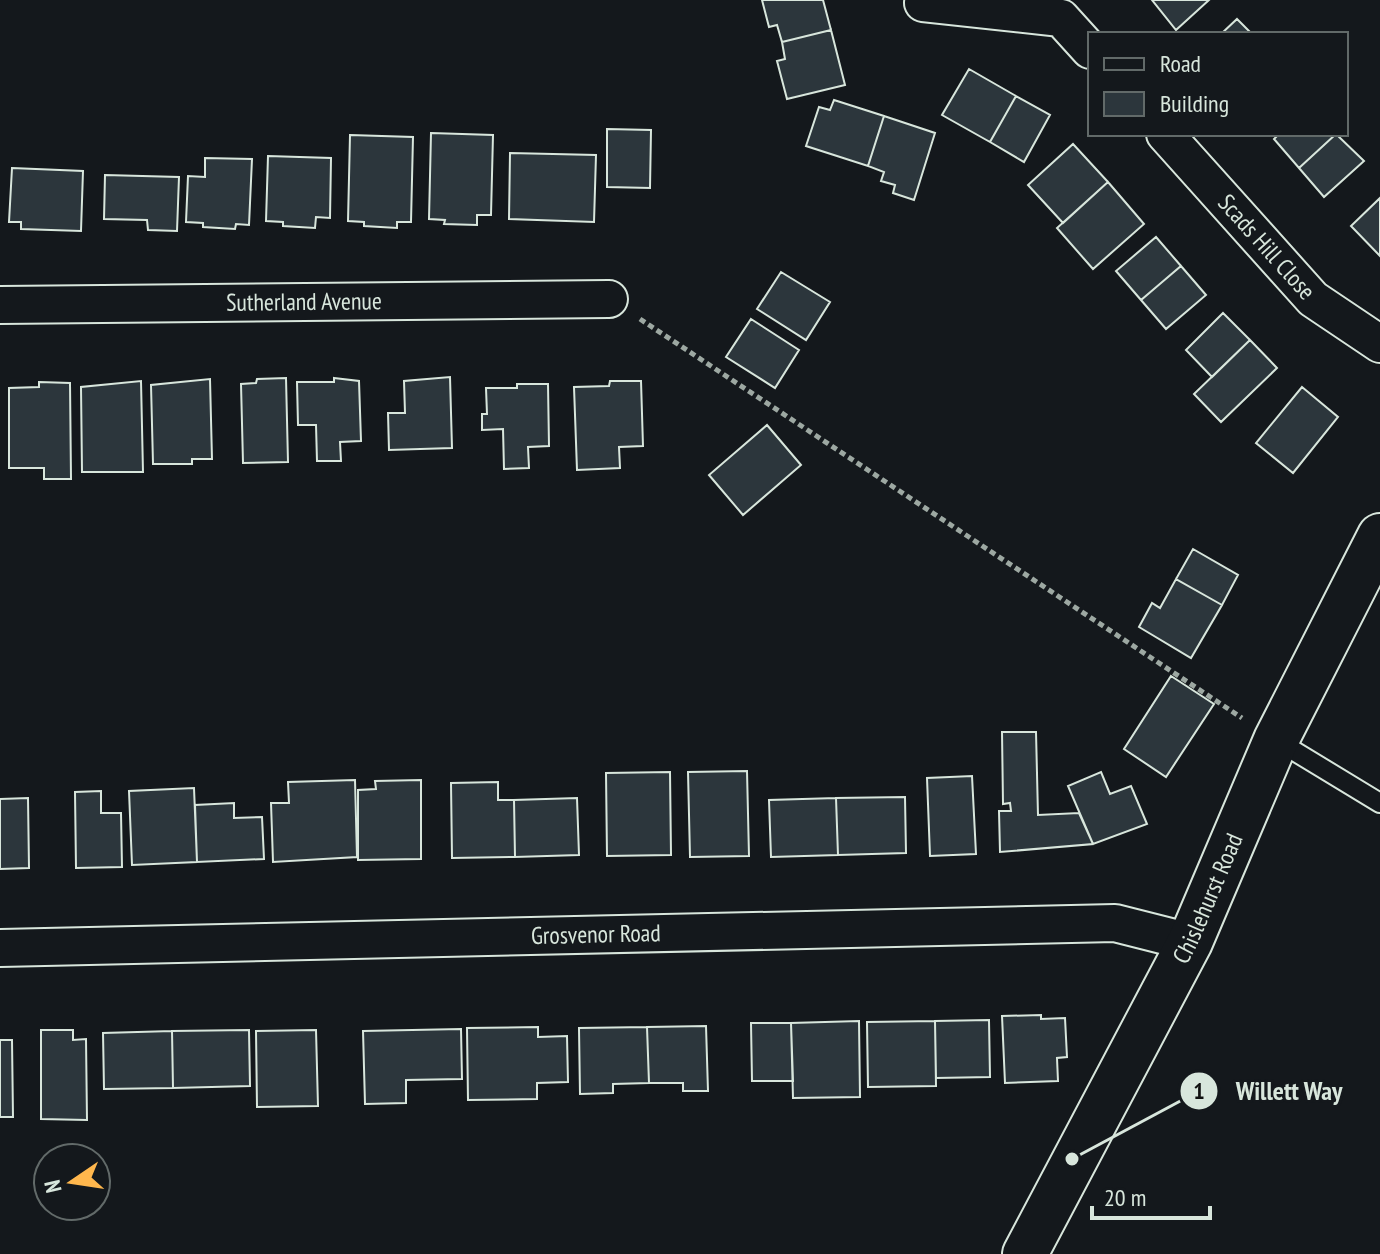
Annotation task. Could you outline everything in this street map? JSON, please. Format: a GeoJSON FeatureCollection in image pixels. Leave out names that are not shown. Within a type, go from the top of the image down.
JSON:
{"type":"FeatureCollection","features":[{"type":"Feature","properties":{"kind":"main road","name":"Chislehurst Road"},"geometry":{"type":"LineString","coordinates":[[1025,1254],[1190,942],[1276,740],[1380,536]]}},
{"type":"Feature","properties":{"kind":"street"},"geometry":{"type":"LineString","coordinates":[[923,3],[1061,18],[1088,48]]}},
{"type":"Feature","properties":{"kind":"street","name":"Scads Hill Close"},"geometry":{"type":"LineString","coordinates":[[1167,136],[1313,299],[1380,344]]}},
{"type":"Feature","properties":{"kind":"street","name":"Sutherland Avenue"},"geometry":{"type":"LineString","coordinates":[[0,305],[609,299]]}},
{"type":"Feature","properties":{"kind":"street","name":"Grosvenor Road"},"geometry":{"type":"LineString","coordinates":[[0,948],[1115,923],[1190,942]]}},
{"type":"Feature","properties":{"kind":"lane"},"geometry":{"type":"LineString","coordinates":[[1276,740],[1380,803]]}},
{"type":"Feature","properties":{"kind":"path"},"geometry":{"type":"LineString","coordinates":[[609,299],[1240,717]]}},
{"type":"Feature","properties":{"kind":"building"},"geometry":{"type":"Polygon","coordinates":[[[762,0],[823,0],[831,30],[782,42],[777,25],[769,27],[762,0]]]}},
{"type":"Feature","properties":{"kind":"building"},"geometry":{"type":"Polygon","coordinates":[[[1152,0],[1209,0],[1176,30],[1152,0]]]}},
{"type":"Feature","properties":{"kind":"building"},"geometry":{"type":"Polygon","coordinates":[[[1237,19],[1250,32],[1223,32],[1237,19]]]}},
{"type":"Feature","properties":{"kind":"building"},"geometry":{"type":"Polygon","coordinates":[[[831,30],[845,85],[787,99],[777,61],[785,59],[782,42],[831,30]]]}},
{"type":"Feature","properties":{"kind":"building"},"geometry":{"type":"Polygon","coordinates":[[[969,69],[1016,96],[990,142],[942,115],[969,69]]]}},
{"type":"Feature","properties":{"kind":"building"},"geometry":{"type":"Polygon","coordinates":[[[1016,96],[1050,115],[1024,162],[990,142],[1016,96]]]}},
{"type":"Feature","properties":{"kind":"building"},"geometry":{"type":"Polygon","coordinates":[[[834,100],[884,116],[868,166],[806,146],[819,107],[830,110],[834,100]]]}},
{"type":"Feature","properties":{"kind":"building"},"geometry":{"type":"Polygon","coordinates":[[[884,116],[935,133],[914,200],[893,193],[895,185],[881,181],[884,172],[868,166],[884,116]]]}},
{"type":"Feature","properties":{"kind":"building"},"geometry":{"type":"Polygon","coordinates":[[[607,129],[651,130],[650,188],[607,187],[607,129]]]}},
{"type":"Feature","properties":{"kind":"building"},"geometry":{"type":"Polygon","coordinates":[[[431,133],[493,135],[491,215],[477,215],[477,225],[444,224],[445,220],[429,219],[431,133]]]}},
{"type":"Feature","properties":{"kind":"building"},"geometry":{"type":"Polygon","coordinates":[[[350,135],[413,137],[411,222],[397,222],[397,228],[364,226],[364,222],[348,221],[350,135]]]}},
{"type":"Feature","properties":{"kind":"building"},"geometry":{"type":"Polygon","coordinates":[[[1277,136],[1334,136],[1299,168],[1274,139],[1277,136]]]}},
{"type":"Feature","properties":{"kind":"building"},"geometry":{"type":"Polygon","coordinates":[[[1334,136],[1338,136],[1364,161],[1324,197],[1299,168],[1334,136]]]}},
{"type":"Feature","properties":{"kind":"building"},"geometry":{"type":"Polygon","coordinates":[[[1073,144],[1108,182],[1063,223],[1028,185],[1073,144]]]}},
{"type":"Feature","properties":{"kind":"building"},"geometry":{"type":"Polygon","coordinates":[[[510,153],[596,155],[594,222],[509,219],[510,153]]]}},
{"type":"Feature","properties":{"kind":"building"},"geometry":{"type":"Polygon","coordinates":[[[268,156],[331,158],[330,218],[316,217],[315,228],[283,226],[283,222],[266,221],[268,156]]]}},
{"type":"Feature","properties":{"kind":"building"},"geometry":{"type":"Polygon","coordinates":[[[205,158],[252,159],[249,225],[236,224],[235,229],[203,227],[203,223],[186,222],[188,176],[205,177],[205,158]]]}},
{"type":"Feature","properties":{"kind":"building"},"geometry":{"type":"Polygon","coordinates":[[[12,168],[83,171],[81,231],[21,229],[21,222],[9,222],[12,168]]]}},
{"type":"Feature","properties":{"kind":"building"},"geometry":{"type":"Polygon","coordinates":[[[105,175],[179,177],[177,231],[148,230],[147,220],[104,219],[105,175]]]}},
{"type":"Feature","properties":{"kind":"building"},"geometry":{"type":"Polygon","coordinates":[[[1108,182],[1144,224],[1093,269],[1057,228],[1108,182]]]}},
{"type":"Feature","properties":{"kind":"building"},"geometry":{"type":"Polygon","coordinates":[[[1380,198],[1380,256],[1351,226],[1380,198]]]}},
{"type":"Feature","properties":{"kind":"building"},"geometry":{"type":"Polygon","coordinates":[[[1156,237],[1181,266],[1141,300],[1116,271],[1156,237]]]}},
{"type":"Feature","properties":{"kind":"building"},"geometry":{"type":"Polygon","coordinates":[[[1181,266],[1206,295],[1166,329],[1141,300],[1181,266]]]}},
{"type":"Feature","properties":{"kind":"building"},"geometry":{"type":"Polygon","coordinates":[[[781,272],[830,302],[806,340],[757,309],[781,272]]]}},
{"type":"Feature","properties":{"kind":"building"},"geometry":{"type":"Polygon","coordinates":[[[1223,313],[1250,340],[1212,377],[1186,350],[1223,313]]]}},
{"type":"Feature","properties":{"kind":"building"},"geometry":{"type":"Polygon","coordinates":[[[751,319],[799,350],[775,388],[726,357],[751,319]]]}},
{"type":"Feature","properties":{"kind":"building"},"geometry":{"type":"Polygon","coordinates":[[[1250,340],[1277,368],[1221,422],[1194,394],[1250,340]]]}},
{"type":"Feature","properties":{"kind":"building"},"geometry":{"type":"Polygon","coordinates":[[[450,377],[452,448],[389,450],[388,413],[405,413],[404,381],[450,377]]]}},
{"type":"Feature","properties":{"kind":"building"},"geometry":{"type":"Polygon","coordinates":[[[286,378],[288,462],[243,463],[241,384],[256,383],[257,379],[286,378]]]}},
{"type":"Feature","properties":{"kind":"building"},"geometry":{"type":"Polygon","coordinates":[[[334,378],[359,381],[361,441],[340,442],[341,461],[317,461],[316,425],[298,425],[297,382],[334,382],[334,378]]]}},
{"type":"Feature","properties":{"kind":"building"},"geometry":{"type":"Polygon","coordinates":[[[210,379],[212,459],[192,459],[192,464],[153,464],[151,385],[210,379]]]}},
{"type":"Feature","properties":{"kind":"building"},"geometry":{"type":"Polygon","coordinates":[[[141,381],[143,472],[82,472],[81,387],[141,381]]]}},
{"type":"Feature","properties":{"kind":"building"},"geometry":{"type":"Polygon","coordinates":[[[610,381],[641,381],[643,446],[619,447],[620,468],[577,470],[574,387],[609,386],[610,381]]]}},
{"type":"Feature","properties":{"kind":"building"},"geometry":{"type":"Polygon","coordinates":[[[39,382],[70,383],[71,479],[44,479],[44,468],[9,468],[9,388],[39,387],[39,382]]]}},
{"type":"Feature","properties":{"kind":"building"},"geometry":{"type":"Polygon","coordinates":[[[517,384],[548,384],[549,446],[528,447],[529,468],[504,469],[503,429],[482,430],[482,414],[487,414],[486,388],[517,388],[517,384]]]}},
{"type":"Feature","properties":{"kind":"building"},"geometry":{"type":"Polygon","coordinates":[[[1302,387],[1338,417],[1293,473],[1256,443],[1302,387]]]}},
{"type":"Feature","properties":{"kind":"building"},"geometry":{"type":"Polygon","coordinates":[[[767,425],[801,465],[743,515],[709,475],[767,425]]]}},
{"type":"Feature","properties":{"kind":"building"},"geometry":{"type":"Polygon","coordinates":[[[1193,549],[1238,575],[1222,605],[1176,579],[1193,549]]]}},
{"type":"Feature","properties":{"kind":"building"},"geometry":{"type":"Polygon","coordinates":[[[1176,579],[1222,605],[1191,658],[1139,627],[1152,603],[1160,608],[1176,579]]]}},
{"type":"Feature","properties":{"kind":"building"},"geometry":{"type":"Polygon","coordinates":[[[1171,676],[1214,704],[1166,777],[1124,749],[1171,676]]]}},
{"type":"Feature","properties":{"kind":"building"},"geometry":{"type":"Polygon","coordinates":[[[1002,732],[1036,732],[1038,815],[1079,813],[1093,844],[1000,852],[999,811],[1011,811],[1010,803],[1003,804],[1002,732]]]}},
{"type":"Feature","properties":{"kind":"building"},"geometry":{"type":"Polygon","coordinates":[[[747,771],[749,856],[690,857],[688,772],[747,771]]]}},
{"type":"Feature","properties":{"kind":"building"},"geometry":{"type":"Polygon","coordinates":[[[670,772],[671,855],[607,856],[606,773],[670,772]]]}},
{"type":"Feature","properties":{"kind":"building"},"geometry":{"type":"Polygon","coordinates":[[[1101,772],[1110,794],[1131,786],[1147,824],[1093,844],[1068,786],[1101,772]]]}},
{"type":"Feature","properties":{"kind":"building"},"geometry":{"type":"Polygon","coordinates":[[[972,776],[976,854],[930,856],[927,778],[972,776]]]}},
{"type":"Feature","properties":{"kind":"building"},"geometry":{"type":"Polygon","coordinates":[[[355,780],[357,857],[273,862],[271,803],[289,803],[288,782],[355,780]]]}},
{"type":"Feature","properties":{"kind":"building"},"geometry":{"type":"Polygon","coordinates":[[[421,780],[421,859],[358,860],[358,790],[376,789],[375,781],[421,780]]]}},
{"type":"Feature","properties":{"kind":"building"},"geometry":{"type":"Polygon","coordinates":[[[498,782],[498,800],[514,800],[515,857],[452,858],[451,783],[498,782]]]}},
{"type":"Feature","properties":{"kind":"building"},"geometry":{"type":"Polygon","coordinates":[[[194,788],[197,862],[132,865],[129,791],[194,788]]]}},
{"type":"Feature","properties":{"kind":"building"},"geometry":{"type":"Polygon","coordinates":[[[101,791],[101,813],[121,813],[122,867],[76,868],[75,792],[101,791]]]}},
{"type":"Feature","properties":{"kind":"building"},"geometry":{"type":"Polygon","coordinates":[[[905,797],[906,853],[838,855],[836,798],[905,797]]]}},
{"type":"Feature","properties":{"kind":"building"},"geometry":{"type":"Polygon","coordinates":[[[28,798],[29,868],[0,869],[0,799],[28,798]]]}},
{"type":"Feature","properties":{"kind":"building"},"geometry":{"type":"Polygon","coordinates":[[[577,798],[579,855],[515,857],[514,800],[577,798]]]}},
{"type":"Feature","properties":{"kind":"building"},"geometry":{"type":"Polygon","coordinates":[[[836,798],[838,855],[771,857],[769,800],[836,798]]]}},
{"type":"Feature","properties":{"kind":"building"},"geometry":{"type":"Polygon","coordinates":[[[234,803],[234,818],[262,817],[264,859],[197,862],[195,805],[234,803]]]}},
{"type":"Feature","properties":{"kind":"building"},"geometry":{"type":"Polygon","coordinates":[[[1041,1015],[1041,1019],[1065,1018],[1067,1057],[1057,1058],[1058,1081],[1005,1083],[1002,1016],[1041,1015]]]}},
{"type":"Feature","properties":{"kind":"building"},"geometry":{"type":"Polygon","coordinates":[[[989,1020],[990,1077],[936,1078],[935,1021],[989,1020]]]}},
{"type":"Feature","properties":{"kind":"building"},"geometry":{"type":"Polygon","coordinates":[[[859,1021],[860,1097],[793,1098],[791,1023],[859,1021]]]}},
{"type":"Feature","properties":{"kind":"building"},"geometry":{"type":"Polygon","coordinates":[[[935,1021],[936,1086],[868,1087],[867,1022],[935,1021]]]}},
{"type":"Feature","properties":{"kind":"building"},"geometry":{"type":"Polygon","coordinates":[[[751,1023],[791,1023],[793,1081],[752,1081],[751,1023]]]}},
{"type":"Feature","properties":{"kind":"building"},"geometry":{"type":"Polygon","coordinates":[[[706,1026],[708,1091],[683,1091],[683,1083],[649,1083],[647,1027],[706,1026]]]}},
{"type":"Feature","properties":{"kind":"building"},"geometry":{"type":"Polygon","coordinates":[[[538,1027],[538,1037],[567,1036],[568,1082],[537,1083],[537,1099],[468,1100],[467,1028],[538,1027]]]}},
{"type":"Feature","properties":{"kind":"building"},"geometry":{"type":"Polygon","coordinates":[[[647,1027],[649,1083],[613,1084],[613,1093],[580,1094],[579,1028],[647,1027]]]}},
{"type":"Feature","properties":{"kind":"building"},"geometry":{"type":"Polygon","coordinates":[[[461,1029],[462,1079],[406,1080],[406,1103],[365,1104],[363,1031],[461,1029]]]}},
{"type":"Feature","properties":{"kind":"building"},"geometry":{"type":"Polygon","coordinates":[[[41,1030],[73,1030],[73,1040],[86,1039],[87,1120],[41,1119],[41,1030]]]}},
{"type":"Feature","properties":{"kind":"building"},"geometry":{"type":"Polygon","coordinates":[[[249,1030],[250,1086],[173,1088],[172,1031],[249,1030]]]}},
{"type":"Feature","properties":{"kind":"building"},"geometry":{"type":"Polygon","coordinates":[[[316,1030],[318,1106],[257,1107],[256,1031],[316,1030]]]}},
{"type":"Feature","properties":{"kind":"building"},"geometry":{"type":"Polygon","coordinates":[[[172,1031],[173,1088],[104,1089],[103,1033],[172,1031]]]}},
{"type":"Feature","properties":{"kind":"building"},"geometry":{"type":"Polygon","coordinates":[[[0,1040],[12,1040],[13,1117],[0,1117],[0,1040]]]}},
{"type":"Feature","properties":{"kind":"place","name":"Willett Way"},"geometry":{"type":"Point","coordinates":[1072,1159]}}]}
